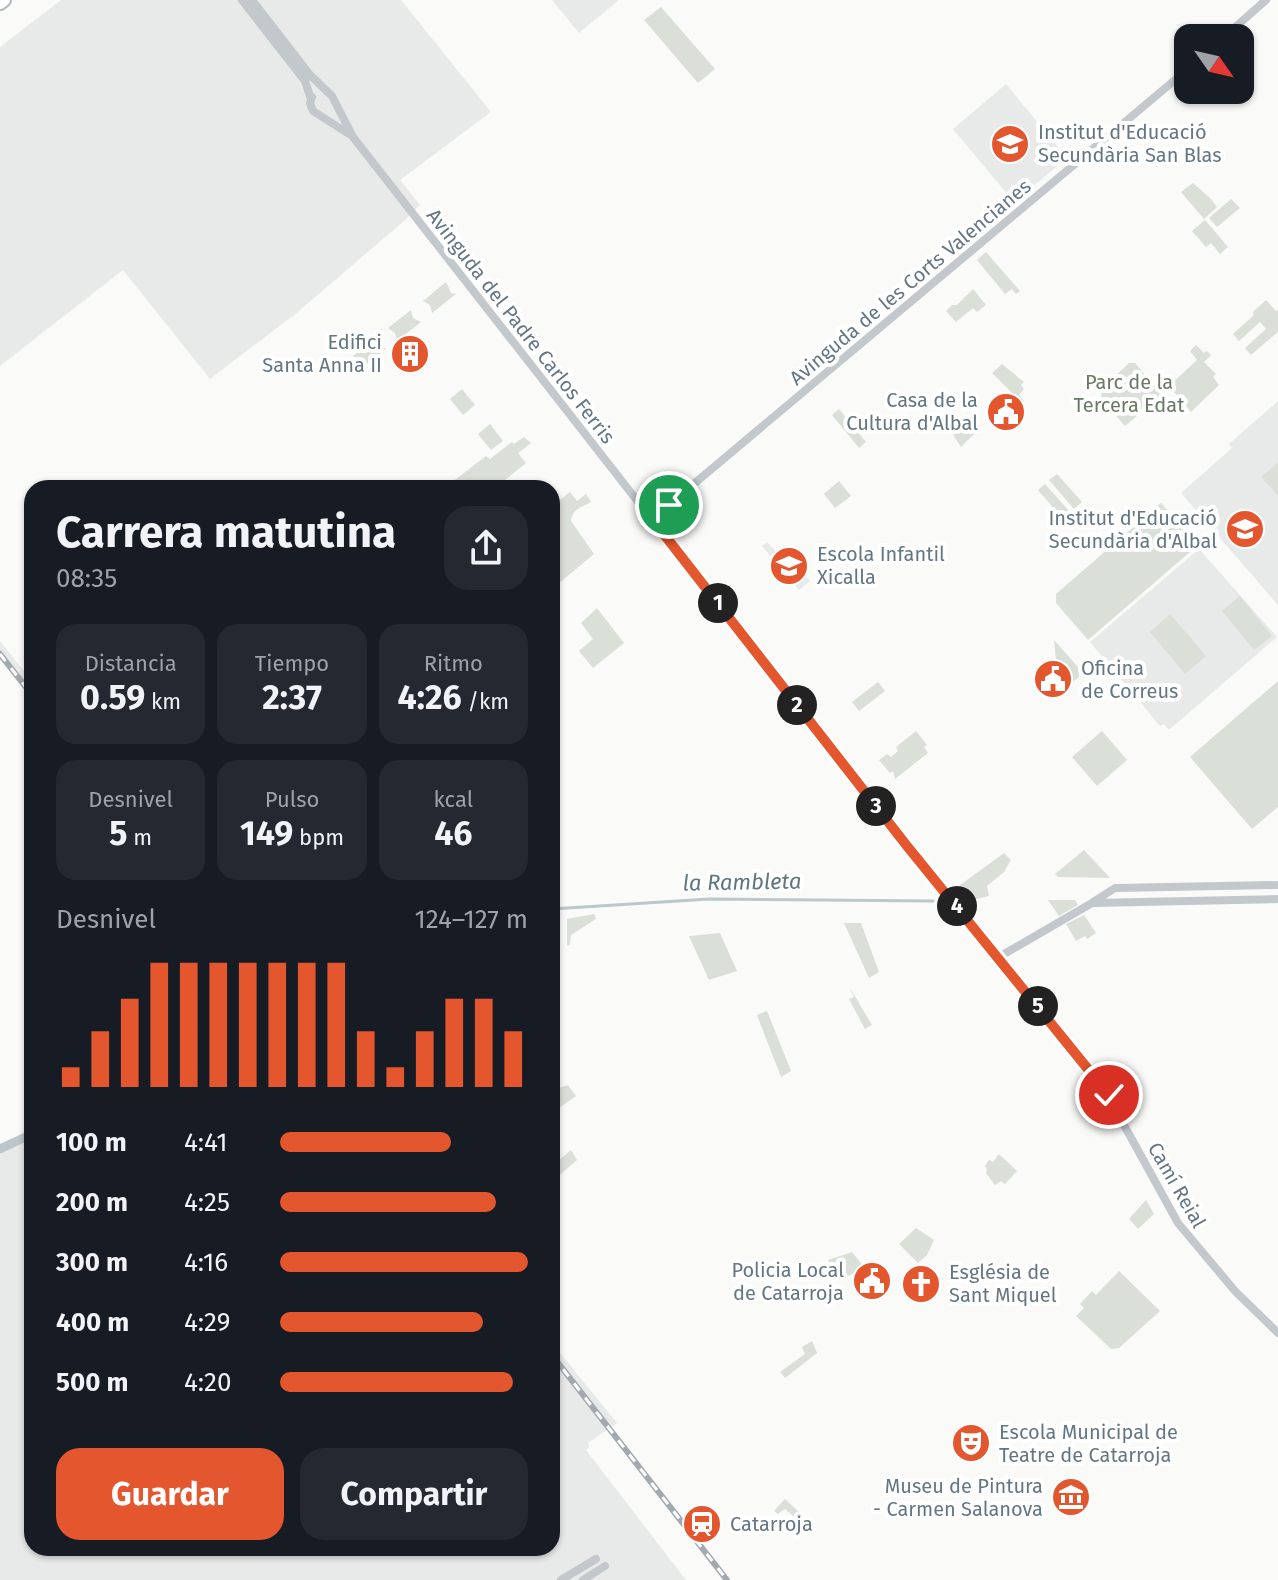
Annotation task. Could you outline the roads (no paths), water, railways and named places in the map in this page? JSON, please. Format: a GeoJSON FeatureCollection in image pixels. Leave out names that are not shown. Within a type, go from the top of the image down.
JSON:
{"type":"FeatureCollection","features":[{"type":"Feature","properties":{"kind":"street"},"geometry":{"type":"LineString","coordinates":[[242,0],[305,81],[313,111],[324,115],[330,112],[334,103],[332,96],[252,0]]}},
{"type":"Feature","properties":{"kind":"street"},"geometry":{"type":"LineString","coordinates":[[1239,24],[1266,0]]}},
{"type":"Feature","properties":{"kind":"street","name":"Avinguda de les Corts Valencianes"},"geometry":{"type":"LineString","coordinates":[[652,519],[1174,81]]}},
{"type":"Feature","properties":{"kind":"street"},"geometry":{"type":"LineString","coordinates":[[311,99],[325,91]]}},
{"type":"Feature","properties":{"kind":"street","name":"Avinguda del Padre Carlos Ferris"},"geometry":{"type":"LineString","coordinates":[[334,103],[353,137],[945,891]]}},
{"type":"Feature","properties":{"kind":"street","name":"Avinguda del Padre Carlos Ferris"},"geometry":{"type":"LineString","coordinates":[[324,115],[353,137]]}},
{"type":"Feature","properties":{"kind":"street"},"geometry":{"type":"LineString","coordinates":[[999,957],[1115,888],[1278,885]]}},
{"type":"Feature","properties":{"kind":"street"},"geometry":{"type":"LineString","coordinates":[[1156,888],[1176,901]]}},
{"type":"Feature","properties":{"kind":"street","name":"Camí Reial"},"geometry":{"type":"LineString","coordinates":[[945,891],[1102,1085],[1178,1223],[1235,1291],[1278,1333]]}},
{"type":"Feature","properties":{"kind":"street"},"geometry":{"type":"LineString","coordinates":[[1089,905],[1278,899]]}},
{"type":"Feature","properties":{"kind":"street"},"geometry":{"type":"LineString","coordinates":[[561,1580],[596,1559]]}},
{"type":"Feature","properties":{"kind":"street"},"geometry":{"type":"LineString","coordinates":[[583,1580],[605,1566]]}},
{"type":"Feature","properties":{"kind":"waterway","name":"la Rambleta"},"geometry":{"type":"LineString","coordinates":[[560,908],[709,899],[933,901]]}},
{"type":"Feature","properties":{"kind":"waterway","name":"la Rambleta"},"geometry":{"type":"LineString","coordinates":[[0,1149],[24,1138]]}},
{"type":"Feature","properties":{"kind":"railway"},"geometry":{"type":"LineString","coordinates":[[0,654],[24,685]]}},
{"type":"Feature","properties":{"kind":"railway"},"geometry":{"type":"LineString","coordinates":[[560,1365],[727,1580]]}},
{"type":"Feature","properties":{"kind":"place","name":"Institut d'Educació Secundària San Blas"},"geometry":{"type":"Point","coordinates":[1010,144]}},
{"type":"Feature","properties":{"kind":"place","name":"Edifici Santa Anna II"},"geometry":{"type":"Point","coordinates":[410,354]}},
{"type":"Feature","properties":{"kind":"place","name":"Casa de la Cultura d'Albal"},"geometry":{"type":"Point","coordinates":[1006,412]}},
{"type":"Feature","properties":{"kind":"place","name":"Institut d'Educació Secundària d'Albal"},"geometry":{"type":"Point","coordinates":[1245,529]}},
{"type":"Feature","properties":{"kind":"place","name":"Escola Infantil Xicalla"},"geometry":{"type":"Point","coordinates":[789,566]}},
{"type":"Feature","properties":{"kind":"place","name":"Oficina de Correus"},"geometry":{"type":"Point","coordinates":[1053,679]}},
{"type":"Feature","properties":{"kind":"place","name":"Policia Local de Catarroja"},"geometry":{"type":"Point","coordinates":[872,1281]}},
{"type":"Feature","properties":{"kind":"place","name":"Església de Sant Miquel"},"geometry":{"type":"Point","coordinates":[921,1284]}},
{"type":"Feature","properties":{"kind":"place","name":"Escola Municipal de Teatre de Catarroja"},"geometry":{"type":"Point","coordinates":[971,1443]}},
{"type":"Feature","properties":{"kind":"place","name":"Museu de Pintura - Carmen Salanova"},"geometry":{"type":"Point","coordinates":[1071,1497]}},
{"type":"Feature","properties":{"kind":"place","name":"Catarroja"},"geometry":{"type":"Point","coordinates":[702,1524]}},
{"type":"Feature","properties":{"kind":"park label","name":"Parc de la Tercera Edat"},"geometry":{"type":"Point","coordinates":[1129,394]}}]}
